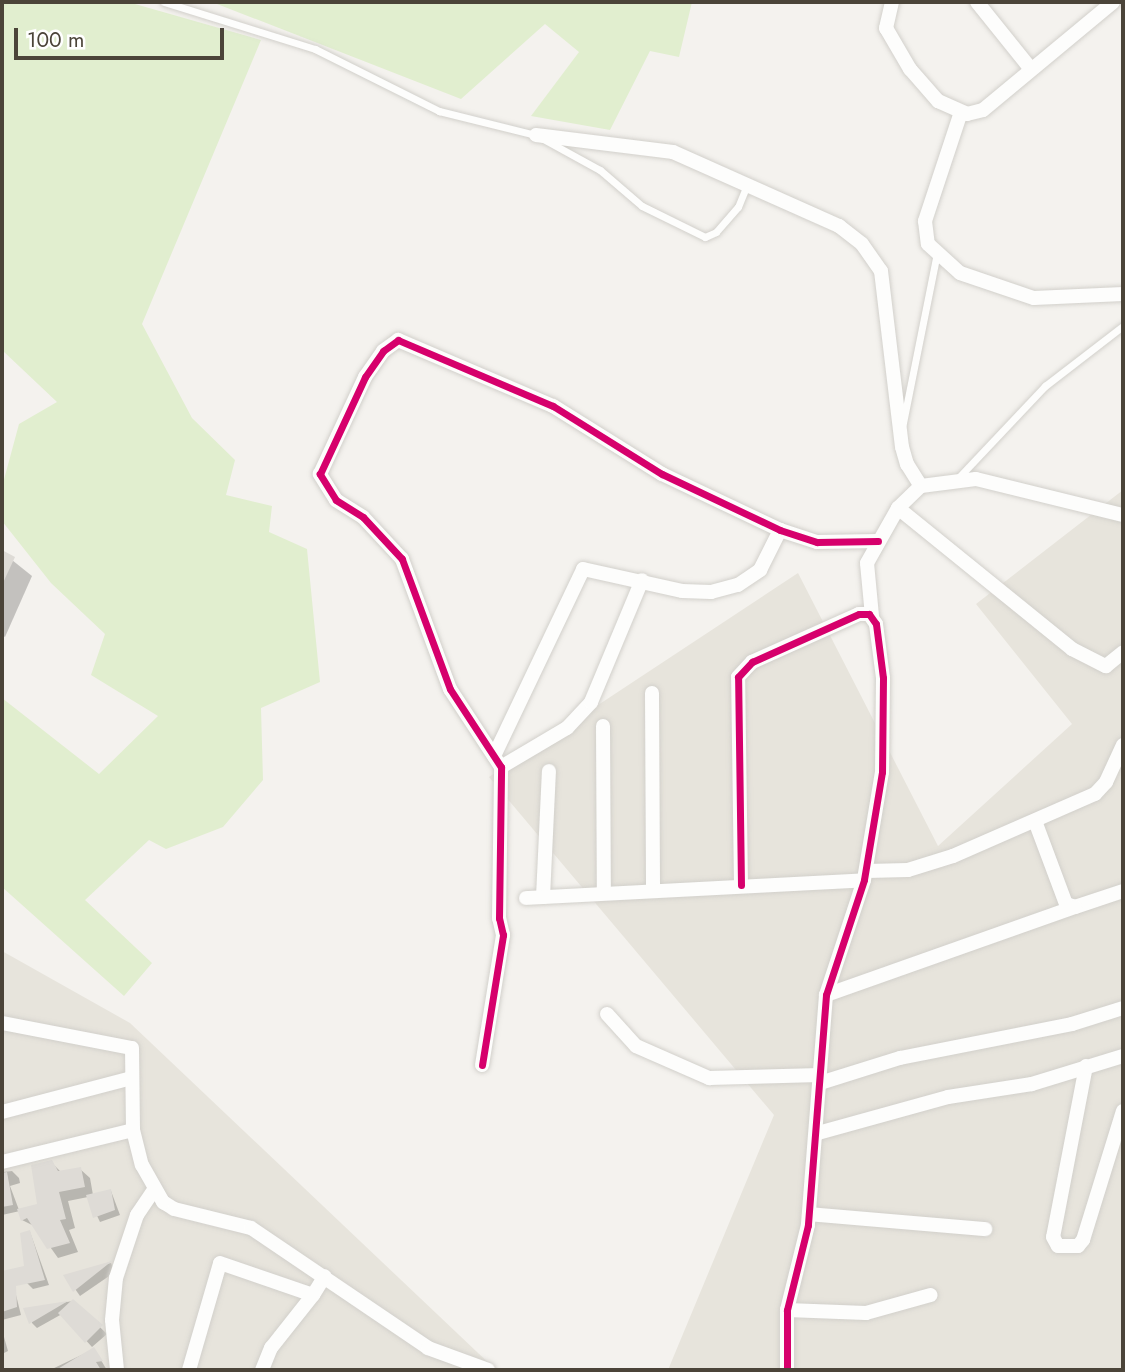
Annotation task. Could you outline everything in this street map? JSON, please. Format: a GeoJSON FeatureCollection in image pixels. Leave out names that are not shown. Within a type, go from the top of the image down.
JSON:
{"type":"FeatureCollection","features":[{"type":"Feature","properties":{"kind":"street"},"geometry":{"type":"LineString","coordinates":[[892,2],[885,20],[890,37],[925,89],[961,112],[984,110],[1030,68],[1111,2]]}},
{"type":"Feature","properties":{"kind":"street"},"geometry":{"type":"LineString","coordinates":[[977,2],[1030,68]]}},
{"type":"Feature","properties":{"kind":"street"},"geometry":{"type":"LineString","coordinates":[[961,112],[925,221],[926,238],[937,252],[960,272],[1034,298],[1123,293]]}},
{"type":"Feature","properties":{"kind":"street"},"geometry":{"type":"LineString","coordinates":[[536,135],[673,152],[839,226],[862,244],[881,271],[900,433],[906,464],[921,486]]}},
{"type":"Feature","properties":{"kind":"street"},"geometry":{"type":"LineString","coordinates":[[498,761],[450,689],[401,559],[322,482],[320,474],[360,389],[383,351],[398,340],[553,406],[662,474],[780,530],[817,542],[878,541]]}},
{"type":"Feature","properties":{"kind":"street"},"geometry":{"type":"LineString","coordinates":[[788,1370],[787,1310],[809,1214],[818,1133],[826,995],[865,875],[880,783],[883,678],[867,571],[878,541],[898,508],[921,486],[958,478],[1004,484],[1067,505],[1123,515]]}},
{"type":"Feature","properties":{"kind":"street"},"geometry":{"type":"LineString","coordinates":[[898,508],[1072,649],[1106,666],[1123,652]]}},
{"type":"Feature","properties":{"kind":"street"},"geometry":{"type":"LineString","coordinates":[[482,1065],[503,935],[499,918],[498,761],[578,574],[594,568],[682,591],[711,592],[738,585],[760,570],[780,530]]}},
{"type":"Feature","properties":{"kind":"street"},"geometry":{"type":"LineString","coordinates":[[498,761],[567,728],[591,702],[642,580]]}},
{"type":"Feature","properties":{"kind":"street"},"geometry":{"type":"LineString","coordinates":[[741,885],[738,677],[752,662],[863,612],[872,616]]}},
{"type":"Feature","properties":{"kind":"street"},"geometry":{"type":"LineString","coordinates":[[652,693],[653,890]]}},
{"type":"Feature","properties":{"kind":"street"},"geometry":{"type":"LineString","coordinates":[[603,726],[604,893]]}},
{"type":"Feature","properties":{"kind":"street"},"geometry":{"type":"LineString","coordinates":[[526,898],[865,875],[920,866],[1035,821],[1101,790],[1123,746]]}},
{"type":"Feature","properties":{"kind":"street"},"geometry":{"type":"LineString","coordinates":[[543,897],[549,771]]}},
{"type":"Feature","properties":{"kind":"street"},"geometry":{"type":"LineString","coordinates":[[1035,821],[1063,899],[1075,907]]}},
{"type":"Feature","properties":{"kind":"street"},"geometry":{"type":"LineString","coordinates":[[826,995],[1123,891]]}},
{"type":"Feature","properties":{"kind":"street"},"geometry":{"type":"LineString","coordinates":[[607,1014],[636,1046],[709,1078],[820,1079],[900,1058],[1072,1024],[1123,1008]]}},
{"type":"Feature","properties":{"kind":"street"},"geometry":{"type":"LineString","coordinates":[[2,1023],[131,1047],[135,1054],[132,1078],[133,1130],[154,1190],[174,1209],[251,1228],[428,1348],[488,1370]]}},
{"type":"Feature","properties":{"kind":"street"},"geometry":{"type":"LineString","coordinates":[[818,1133],[948,1097],[1032,1084],[1123,1056]]}},
{"type":"Feature","properties":{"kind":"street"},"geometry":{"type":"LineString","coordinates":[[1086,1066],[1054,1237],[1058,1246],[1078,1246],[1083,1240],[1123,1111]]}},
{"type":"Feature","properties":{"kind":"street"},"geometry":{"type":"LineString","coordinates":[[2,1112],[132,1078]]}},
{"type":"Feature","properties":{"kind":"street"},"geometry":{"type":"LineString","coordinates":[[2,1159],[133,1130]]}},
{"type":"Feature","properties":{"kind":"street"},"geometry":{"type":"LineString","coordinates":[[117,1370],[112,1320],[116,1278],[137,1215],[154,1190]]}},
{"type":"Feature","properties":{"kind":"street"},"geometry":{"type":"LineString","coordinates":[[809,1214],[985,1229]]}},
{"type":"Feature","properties":{"kind":"street"},"geometry":{"type":"LineString","coordinates":[[189,1370],[220,1263],[313,1295]]}},
{"type":"Feature","properties":{"kind":"street"},"geometry":{"type":"LineString","coordinates":[[262,1370],[271,1348],[325,1276]]}},
{"type":"Feature","properties":{"kind":"street"},"geometry":{"type":"LineString","coordinates":[[787,1310],[862,1314],[931,1295]]}},
{"type":"Feature","properties":{"kind":"lane"},"geometry":{"type":"LineString","coordinates":[[164,2],[315,49],[439,111],[536,135],[600,170],[642,206],[705,237],[716,232],[738,207],[747,185]]}},
{"type":"Feature","properties":{"kind":"lane"},"geometry":{"type":"LineString","coordinates":[[900,433],[937,252]]}},
{"type":"Feature","properties":{"kind":"lane"},"geometry":{"type":"LineString","coordinates":[[958,478],[1043,387],[1123,326]]}},
{"type":"Feature","properties":{"kind":"shaded area"},"geometry":{"type":"Polygon","coordinates":[[[1123,490],[1123,1370],[668,1370],[774,1115],[489,777],[798,573],[938,846],[1072,724],[976,604],[1123,490]]]}},
{"type":"Feature","properties":{"kind":"shaded area"},"geometry":{"type":"Polygon","coordinates":[[[2,951],[130,1023],[496,1370],[2,1370],[2,951]]]}},
{"type":"Feature","properties":{"kind":"green space"},"geometry":{"type":"Polygon","coordinates":[[[2,2],[128,2],[261,40],[142,324],[192,418],[235,460],[226,495],[272,506],[269,532],[307,549],[320,682],[261,708],[263,780],[223,827],[166,849],[149,840],[85,900],[152,963],[124,996],[2,887],[2,698],[99,774],[158,716],[91,675],[105,634],[51,583],[2,521],[2,487],[19,424],[57,402],[2,350],[2,2]]]}},
{"type":"Feature","properties":{"kind":"green space"},"geometry":{"type":"Polygon","coordinates":[[[212,2],[692,2],[679,57],[650,51],[610,130],[531,116],[579,52],[545,24],[461,99],[212,2]]]}},
{"type":"Feature","properties":{"kind":"building"},"geometry":{"type":"Polygon","coordinates":[[[2,550],[15,557],[2,585],[2,550]]]}},
{"type":"Feature","properties":{"kind":"building"},"geometry":{"type":"Polygon","coordinates":[[[52,1160],[58,1171],[81,1167],[85,1187],[59,1192],[66,1219],[60,1220],[70,1243],[47,1249],[27,1218],[21,1221],[17,1209],[37,1204],[31,1165],[52,1160]]]}},
{"type":"Feature","properties":{"kind":"building"},"geometry":{"type":"Polygon","coordinates":[[[7,1172],[13,1205],[2,1207],[2,1173],[7,1172]]]}},
{"type":"Feature","properties":{"kind":"building"},"geometry":{"type":"Polygon","coordinates":[[[111,1189],[115,1210],[93,1218],[86,1195],[111,1189]]]}},
{"type":"Feature","properties":{"kind":"building"},"geometry":{"type":"Polygon","coordinates":[[[30,1230],[45,1280],[16,1286],[17,1307],[2,1312],[2,1271],[24,1266],[20,1233],[30,1230]]]}},
{"type":"Feature","properties":{"kind":"building"},"geometry":{"type":"Polygon","coordinates":[[[112,1261],[73,1292],[63,1275],[112,1261]]]}},
{"type":"Feature","properties":{"kind":"building"},"geometry":{"type":"Polygon","coordinates":[[[73,1299],[103,1325],[85,1343],[58,1313],[73,1299]]]}},
{"type":"Feature","properties":{"kind":"building"},"geometry":{"type":"Polygon","coordinates":[[[68,1301],[29,1324],[23,1308],[68,1301]]]}},
{"type":"Feature","properties":{"kind":"building"},"geometry":{"type":"Polygon","coordinates":[[[94,1347],[103,1361],[96,1362],[101,1370],[56,1370],[94,1347]]]}},
{"type":"Feature","properties":{"kind":"cycle path"},"geometry":{"type":"LineString","coordinates":[[482,1065],[503,935],[499,918],[501,767],[450,689],[402,559],[363,517],[336,500],[320,474],[365,377],[383,351],[398,340],[553,406],[662,474],[780,530],[817,542],[878,541]]}},
{"type":"Feature","properties":{"kind":"cycle path"},"geometry":{"type":"LineString","coordinates":[[741,885],[738,677],[752,662],[859,614],[869,614],[876,624],[883,678],[882,772],[864,880],[826,995],[808,1225],[787,1310],[787,1370]]}}]}
